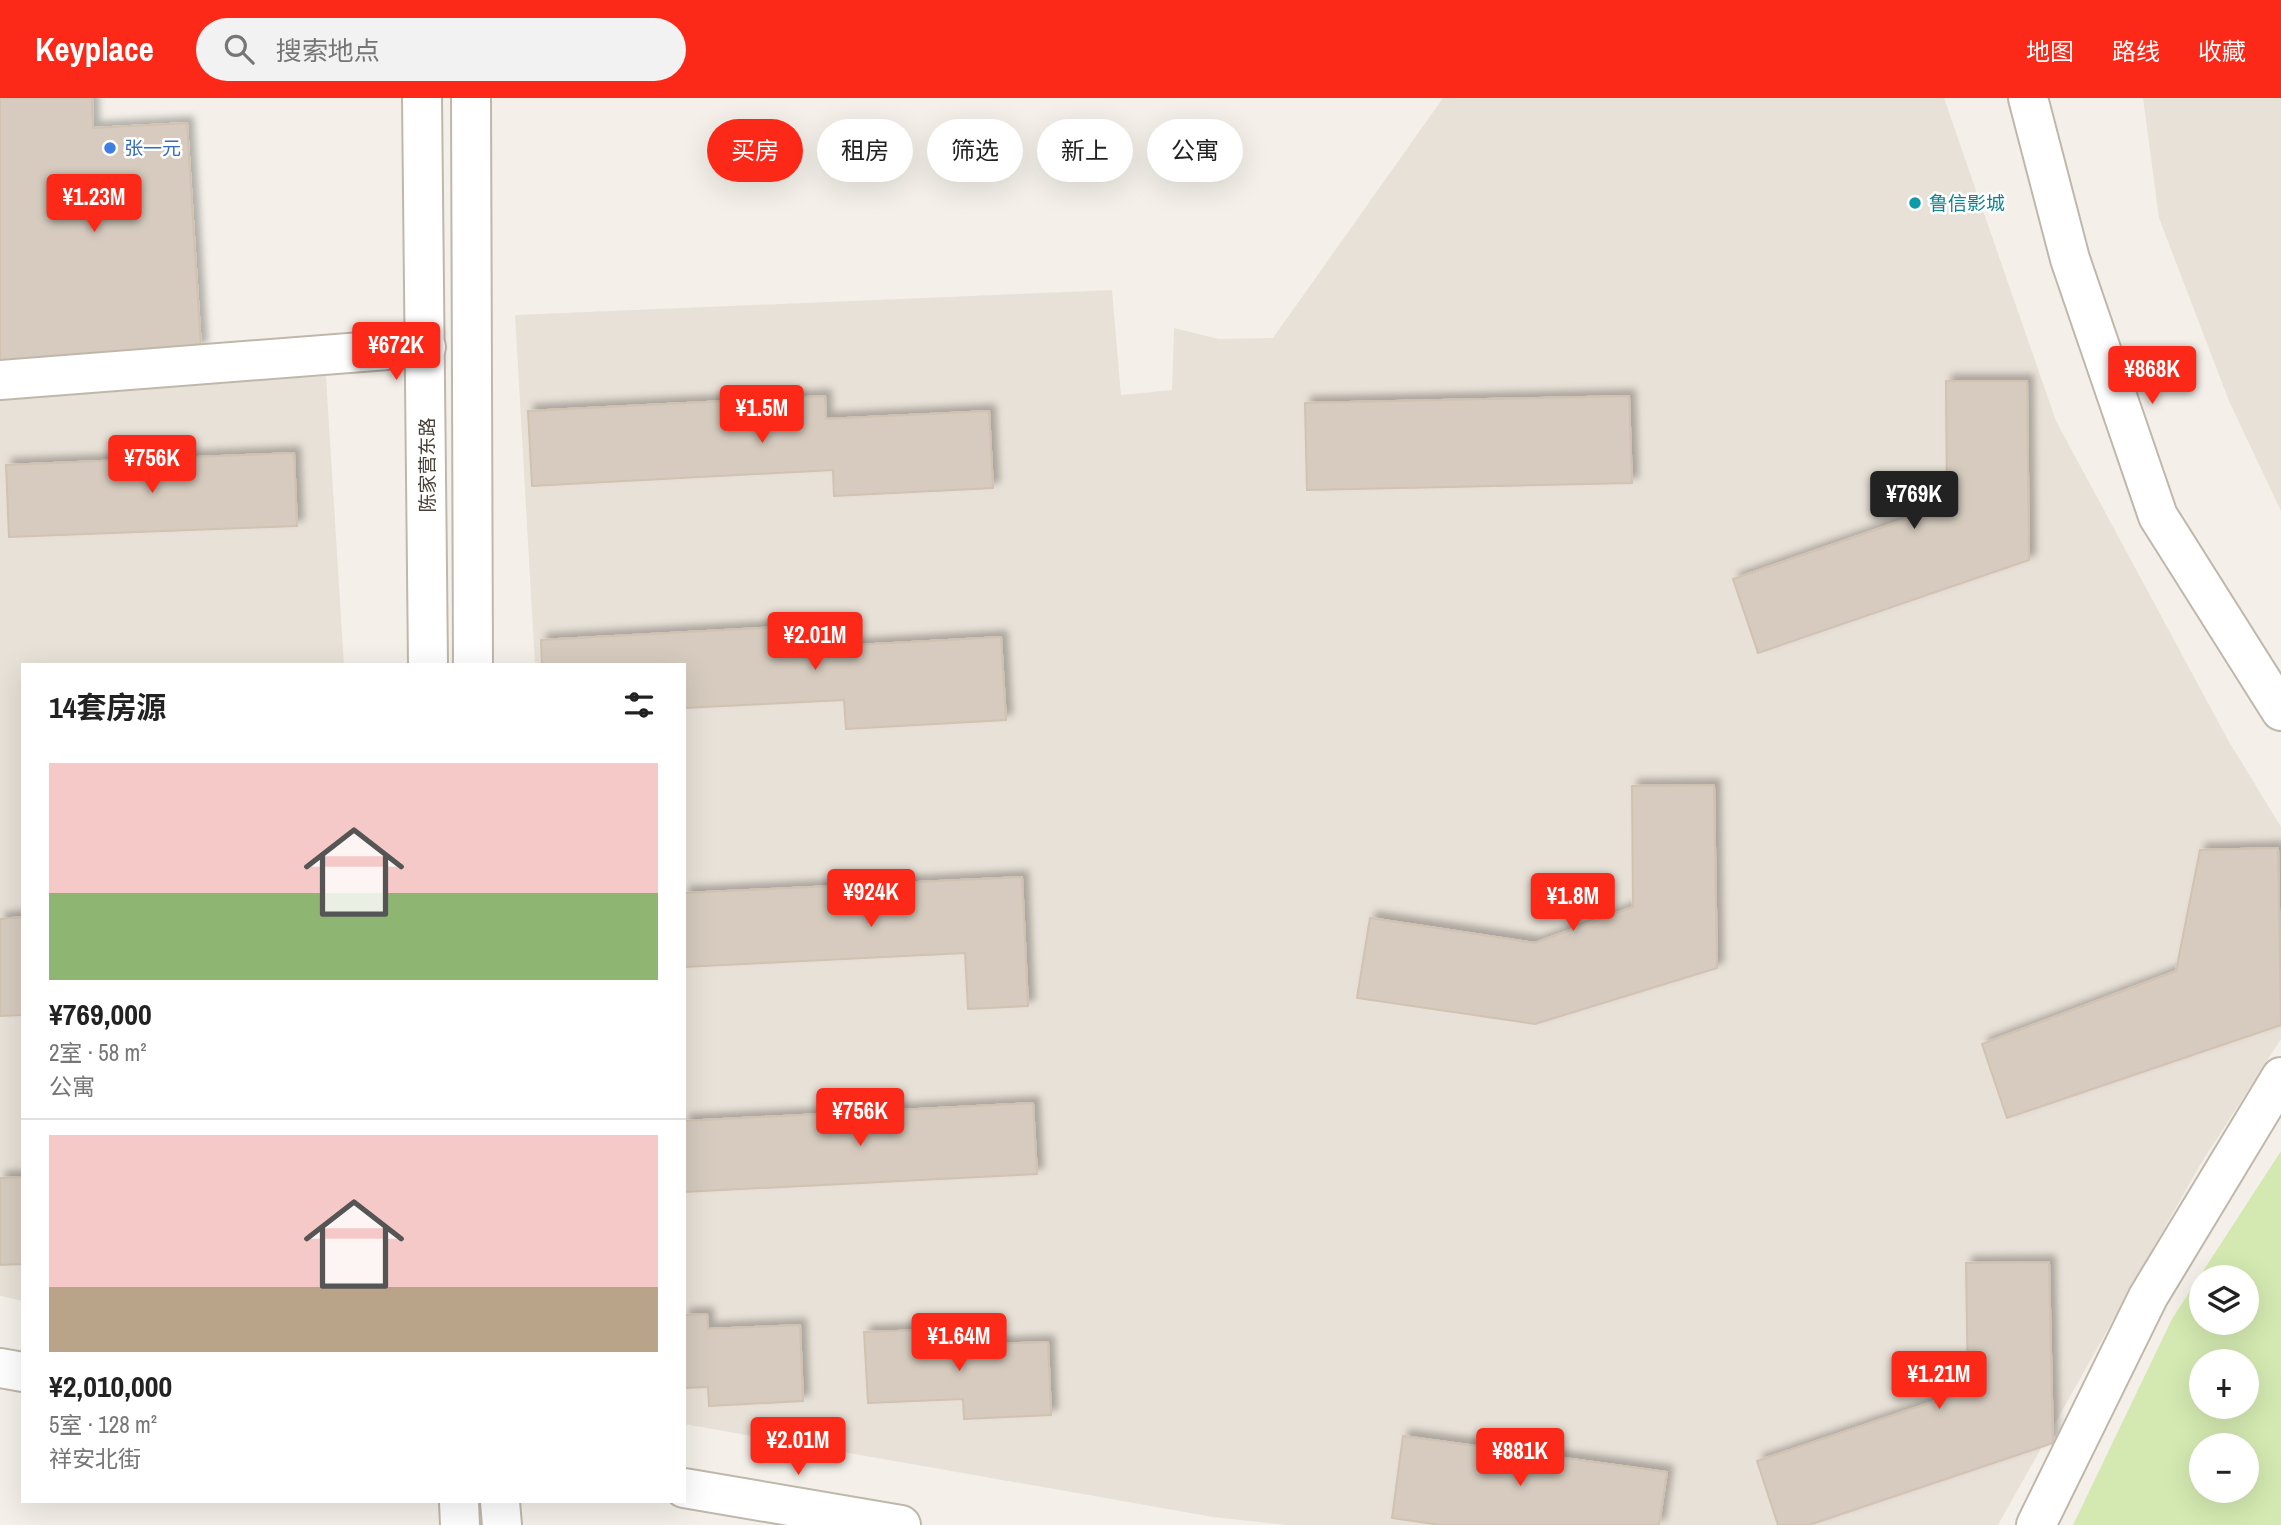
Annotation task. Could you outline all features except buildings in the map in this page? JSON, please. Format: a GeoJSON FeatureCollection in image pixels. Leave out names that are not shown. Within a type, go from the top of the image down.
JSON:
{"type":"FeatureCollection","features":[{"type":"Feature","properties":{"kind":"street","name":"陈家营东路"},"geometry":{"type":"LineString","coordinates":[[422,98],[428,663]]}},
{"type":"Feature","properties":{"kind":"street"},"geometry":{"type":"LineString","coordinates":[[471,98],[473,663]]}},
{"type":"Feature","properties":{"kind":"street"},"geometry":{"type":"LineString","coordinates":[[2028,98],[2070,259],[2158,516],[2281,711]]}},
{"type":"Feature","properties":{"kind":"street"},"geometry":{"type":"LineString","coordinates":[[0,380],[426,347]]}},
{"type":"Feature","properties":{"kind":"street"},"geometry":{"type":"LineString","coordinates":[[2036,1525],[2148,1297],[2281,1077]]}},
{"type":"Feature","properties":{"kind":"street"},"geometry":{"type":"LineString","coordinates":[[0,1367],[21,1371]]}},
{"type":"Feature","properties":{"kind":"street"},"geometry":{"type":"LineString","coordinates":[[686,1488],[901,1525]]}},
{"type":"Feature","properties":{"kind":"street"},"geometry":{"type":"LineString","coordinates":[[458,1503],[460,1525]]}},
{"type":"Feature","properties":{"kind":"street"},"geometry":{"type":"LineString","coordinates":[[500,1503],[502,1525]]}},
{"type":"Feature","properties":{"kind":"shaded area"},"geometry":{"type":"Polygon","coordinates":[[[1443,98],[1944,98],[2056,421],[2228,740],[2281,827],[2281,1039],[2200,1165],[1998,1525],[1287,1525],[1213,1517],[686,1424],[686,663],[535,663],[515,315],[1112,290],[1121,395],[1172,390],[1174,328],[1219,339],[1273,338],[1443,98]]]}},
{"type":"Feature","properties":{"kind":"shaded area"},"geometry":{"type":"Polygon","coordinates":[[[2143,98],[2281,98],[2281,511],[2229,401],[2159,218],[2143,98]]]}},
{"type":"Feature","properties":{"kind":"shaded area"},"geometry":{"type":"Polygon","coordinates":[[[326,376],[344,663],[21,663],[21,1301],[0,1296],[0,399],[326,376]]]}},
{"type":"Feature","properties":{"kind":"green space"},"geometry":{"type":"Polygon","coordinates":[[[2281,1151],[2281,1525],[2073,1525],[2172,1319],[2189,1293],[2189,1335],[2259,1335],[2259,1265],[2207,1265],[2281,1151]]]}},
{"type":"Feature","properties":{"kind":"place","name":"张一元"},"geometry":{"type":"Point","coordinates":[110,148]}},
{"type":"Feature","properties":{"kind":"place","name":"鲁信影城"},"geometry":{"type":"Point","coordinates":[1915,203]}}]}
